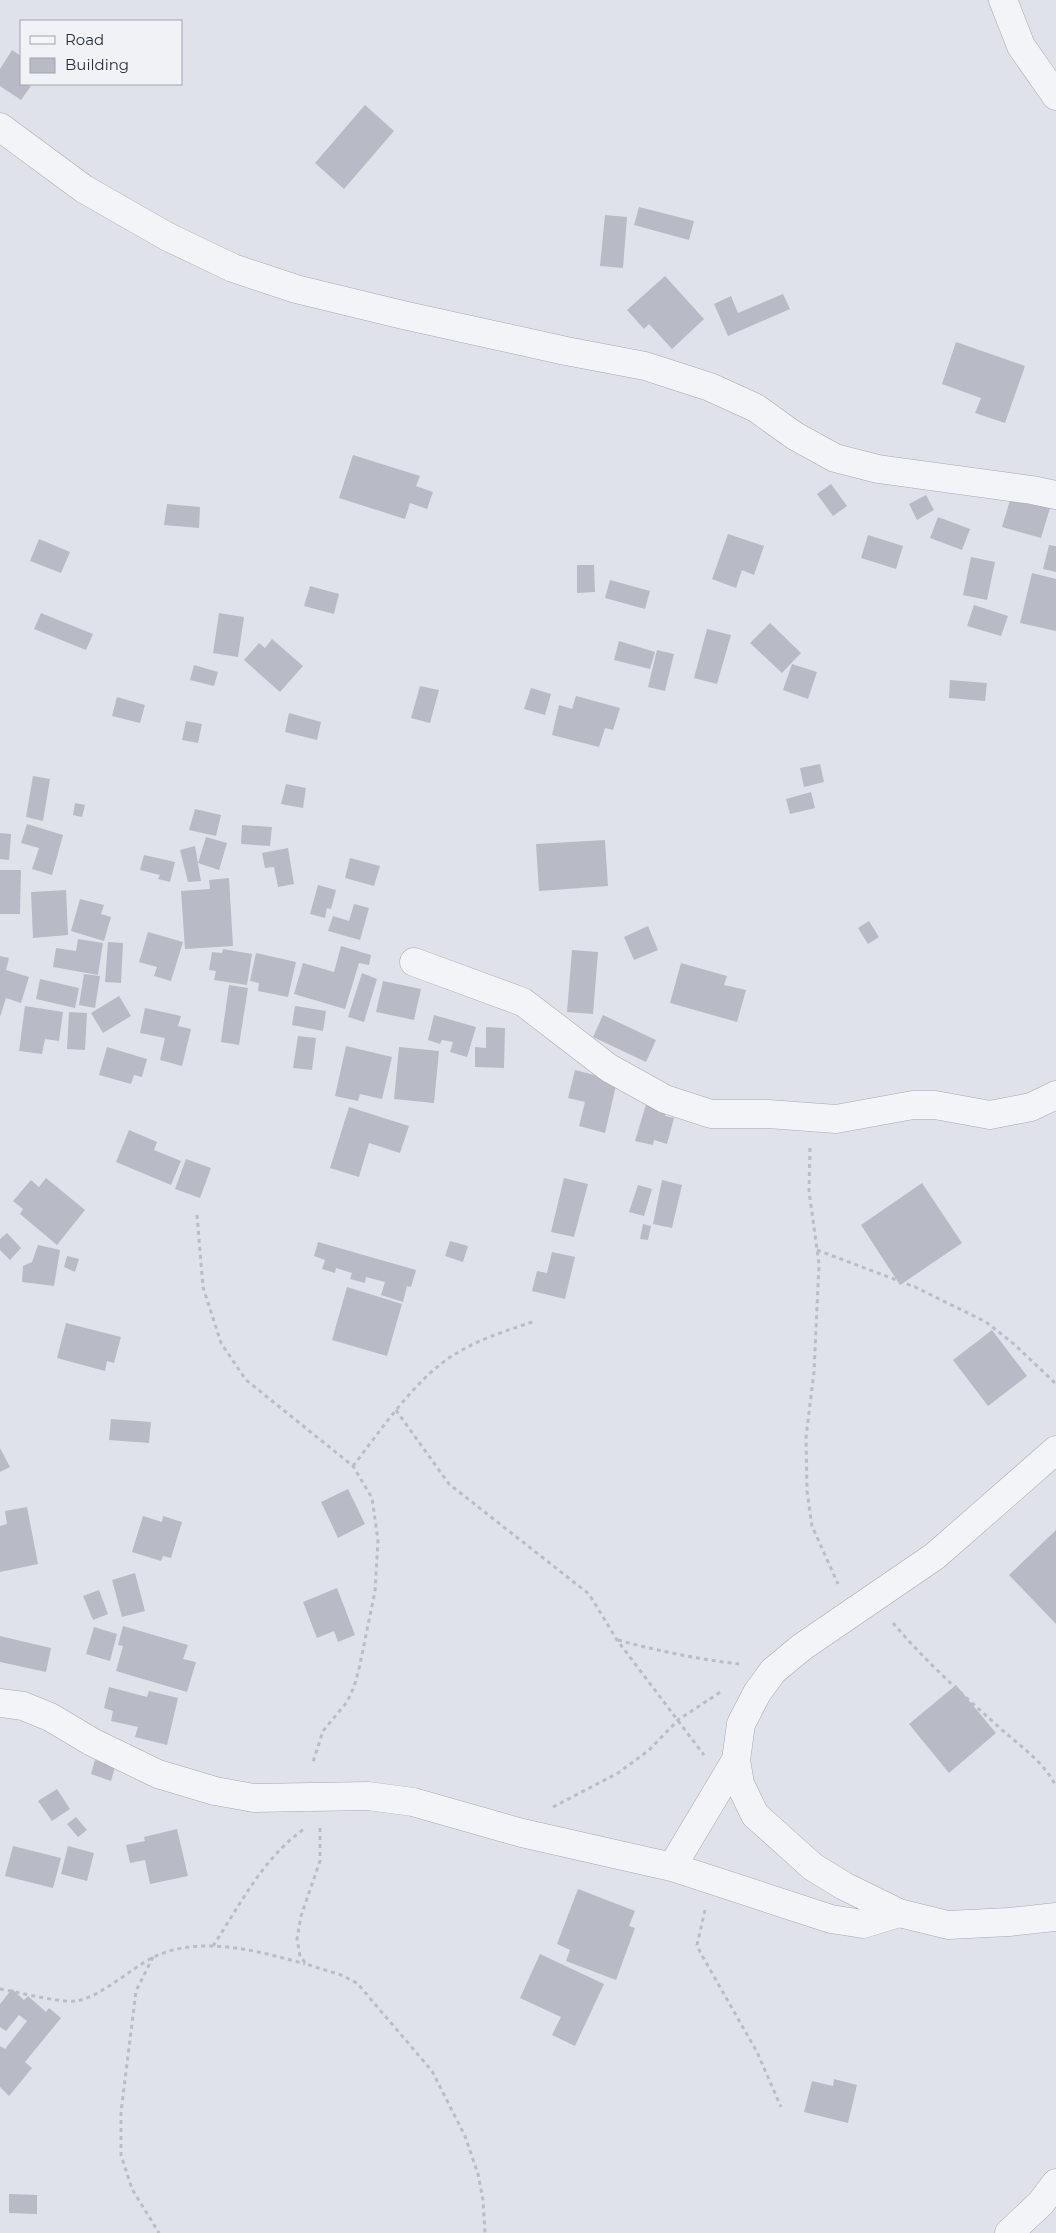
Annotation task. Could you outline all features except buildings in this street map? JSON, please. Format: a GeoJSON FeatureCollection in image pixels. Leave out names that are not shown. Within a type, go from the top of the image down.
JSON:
{"type":"FeatureCollection","features":[{"type":"Feature","properties":{"kind":"street"},"geometry":{"type":"LineString","coordinates":[[1003,0],[1021,46],[1056,96]]}},
{"type":"Feature","properties":{"kind":"street"},"geometry":{"type":"LineString","coordinates":[[0,127],[84,188],[168,237],[233,268],[296,289],[402,315],[644,366],[710,387],[756,408],[795,436],[834,458],[878,469],[1056,495]]}},
{"type":"Feature","properties":{"kind":"street"},"geometry":{"type":"LineString","coordinates":[[414,962],[523,1002],[609,1068],[664,1099],[711,1114],[768,1114],[836,1119],[913,1105],[935,1105],[990,1116],[1031,1107],[1056,1095]]}},
{"type":"Feature","properties":{"kind":"street"},"geometry":{"type":"LineString","coordinates":[[684,1871],[730,1771],[741,1724],[757,1693],[773,1671],[802,1647],[935,1556],[1056,1450]]}},
{"type":"Feature","properties":{"kind":"street"},"geometry":{"type":"LineString","coordinates":[[0,1703],[23,1706],[50,1717],[92,1742],[158,1774],[215,1791],[254,1798],[317,1804],[368,1796],[413,1802],[522,1833],[684,1871],[831,1919],[863,1924],[899,1913]]}},
{"type":"Feature","properties":{"kind":"street"},"geometry":{"type":"LineString","coordinates":[[730,1771],[740,1784],[755,1815],[813,1867],[844,1886],[899,1913],[948,1924],[1009,1922],[1056,1917]]}},
{"type":"Feature","properties":{"kind":"street"},"geometry":{"type":"LineString","coordinates":[[1009,2233],[1041,2203],[1056,2184]]}},
{"type":"Feature","properties":{"kind":"path"},"geometry":{"type":"LineString","coordinates":[[812,1117],[809,1191],[819,1264],[814,1372],[806,1437],[807,1491],[812,1526],[828,1565],[862,1605],[911,1645],[1042,1765],[1056,1786]]}},
{"type":"Feature","properties":{"kind":"path"},"geometry":{"type":"LineString","coordinates":[[197,1215],[203,1287],[221,1343],[246,1380],[353,1466],[372,1498],[378,1540],[375,1591],[354,1688],[347,1702],[323,1731],[313,1762],[320,1861],[301,1916],[297,1939],[300,1956],[306,1964]]}},
{"type":"Feature","properties":{"kind":"path"},"geometry":{"type":"LineString","coordinates":[[817,1250],[915,1287],[986,1322],[1014,1344],[1056,1384]]}},
{"type":"Feature","properties":{"kind":"path"},"geometry":{"type":"LineString","coordinates":[[353,1466],[396,1410],[428,1376],[456,1353],[491,1336],[535,1321]]}},
{"type":"Feature","properties":{"kind":"path"},"geometry":{"type":"LineString","coordinates":[[396,1410],[450,1484],[589,1594],[617,1640],[678,1720],[730,1771]]}},
{"type":"Feature","properties":{"kind":"path"},"geometry":{"type":"LineString","coordinates":[[617,1640],[692,1658],[744,1664],[741,1669]]}},
{"type":"Feature","properties":{"kind":"path"},"geometry":{"type":"LineString","coordinates":[[522,1833],[546,1812],[565,1799],[618,1773],[648,1751],[678,1720],[724,1689]]}},
{"type":"Feature","properties":{"kind":"path"},"geometry":{"type":"LineString","coordinates":[[213,1946],[269,1861],[317,1804]]}},
{"type":"Feature","properties":{"kind":"path"},"geometry":{"type":"LineString","coordinates":[[684,1871],[694,1895],[705,1911],[697,1945],[757,2052],[781,2107]]}},
{"type":"Feature","properties":{"kind":"path"},"geometry":{"type":"LineString","coordinates":[[0,1989],[75,2001],[103,1989],[153,1957],[187,1947],[213,1946],[254,1950],[341,1975],[357,1983],[432,2071],[465,2136],[475,2166],[483,2200],[484,2233]]}},
{"type":"Feature","properties":{"kind":"path"},"geometry":{"type":"LineString","coordinates":[[153,1957],[136,1991],[121,2112],[121,2155],[132,2189],[159,2233]]}}]}
